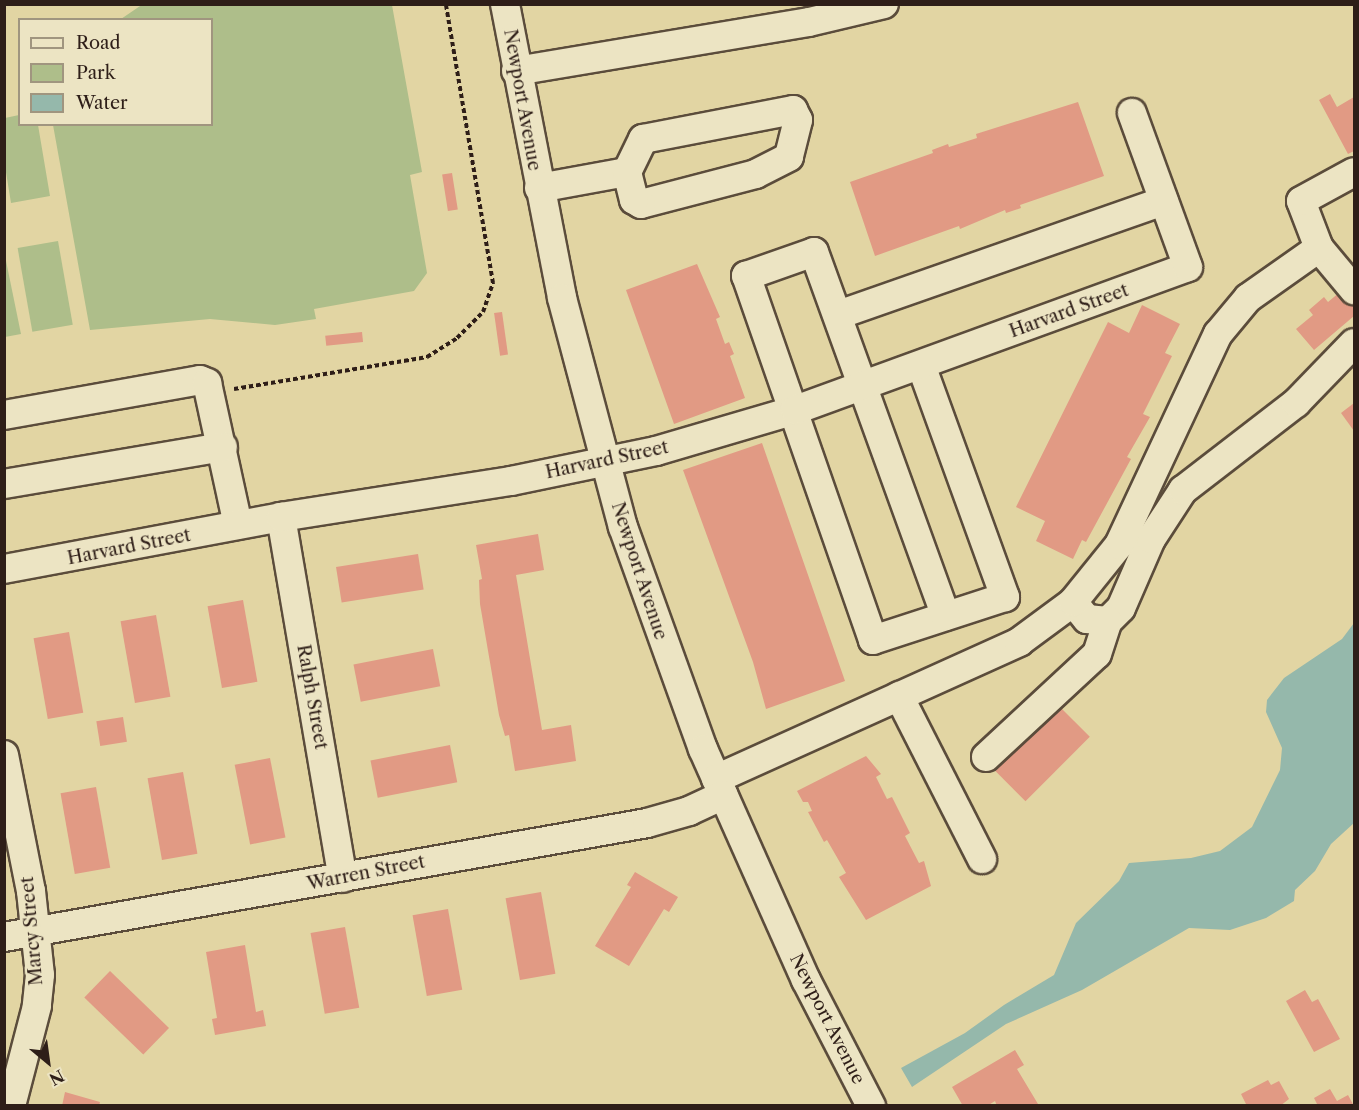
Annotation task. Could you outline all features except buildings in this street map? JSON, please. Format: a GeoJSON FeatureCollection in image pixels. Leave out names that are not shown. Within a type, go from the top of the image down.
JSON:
{"type":"FeatureCollection","features":[{"type":"Feature","properties":{"kind":"street","name":"Newport Avenue"},"geometry":{"type":"LineString","coordinates":[[505,4],[516,71],[562,298],[604,462],[658,630],[719,787],[806,980],[871,1106]]}},
{"type":"Feature","properties":{"kind":"street"},"geometry":{"type":"LineString","coordinates":[[516,71],[809,22],[884,4]]}},
{"type":"Feature","properties":{"kind":"street"},"geometry":{"type":"LineString","coordinates":[[793,110],[798,120],[789,157],[756,174],[641,204],[634,200],[627,172],[643,139],[793,110]]}},
{"type":"Feature","properties":{"kind":"street"},"geometry":{"type":"LineString","coordinates":[[838,315],[1164,201],[1132,113]]}},
{"type":"Feature","properties":{"kind":"street"},"geometry":{"type":"LineString","coordinates":[[539,188],[627,172]]}},
{"type":"Feature","properties":{"kind":"street"},"geometry":{"type":"LineString","coordinates":[[1354,172],[1300,201],[1319,248],[1354,290]]}},
{"type":"Feature","properties":{"kind":"street","name":"Harvard Street"},"geometry":{"type":"LineString","coordinates":[[4,569],[280,516],[511,481],[714,436],[863,386],[1188,267],[1164,201]]}},
{"type":"Feature","properties":{"kind":"street","name":"Warren Street"},"geometry":{"type":"LineString","coordinates":[[4,937],[343,878],[480,850],[647,823],[689,811],[719,787],[899,696],[1019,642],[1073,602],[1119,545],[1218,334],[1248,298],[1319,248]]}},
{"type":"Feature","properties":{"kind":"street"},"geometry":{"type":"LineString","coordinates":[[921,365],[1005,597],[873,640],[795,410],[746,276],[814,252],[946,616]]}},
{"type":"Feature","properties":{"kind":"street"},"geometry":{"type":"LineString","coordinates":[[986,757],[1097,654],[1108,621],[1121,608],[1151,539],[1183,490],[1296,403],[1354,343]]}},
{"type":"Feature","properties":{"kind":"street"},"geometry":{"type":"LineString","coordinates":[[4,415],[200,381],[207,383],[212,392],[238,525]]}},
{"type":"Feature","properties":{"kind":"street"},"geometry":{"type":"LineString","coordinates":[[4,484],[223,447]]}},
{"type":"Feature","properties":{"kind":"street","name":"Ralph Street"},"geometry":{"type":"LineString","coordinates":[[280,516],[343,878]]}},
{"type":"Feature","properties":{"kind":"street"},"geometry":{"type":"LineString","coordinates":[[1073,602],[1087,620],[1108,621]]}},
{"type":"Feature","properties":{"kind":"street"},"geometry":{"type":"LineString","coordinates":[[899,696],[982,859]]}},
{"type":"Feature","properties":{"kind":"street","name":"Marcy Street"},"geometry":{"type":"LineString","coordinates":[[4,755],[36,932],[40,975],[37,1006],[11,1106]]}},
{"type":"Feature","properties":{"kind":"path"},"geometry":{"type":"LineString","coordinates":[[212,392],[428,357],[457,338],[483,312],[493,283],[446,4]]}},
{"type":"Feature","properties":{"kind":"green space"},"geometry":{"type":"Polygon","coordinates":[[[143,4],[392,5],[422,172],[410,175],[427,273],[414,291],[314,309],[316,319],[275,325],[210,319],[90,330],[53,126],[213,126],[213,18],[122,18],[143,4]]]}},
{"type":"Feature","properties":{"kind":"green space"},"geometry":{"type":"Polygon","coordinates":[[[18,115],[18,126],[38,126],[50,196],[11,203],[5,166],[5,118],[18,115]]]}},
{"type":"Feature","properties":{"kind":"green space"},"geometry":{"type":"Polygon","coordinates":[[[58,241],[73,325],[32,332],[18,248],[58,241]]]}},
{"type":"Feature","properties":{"kind":"green space"},"geometry":{"type":"Polygon","coordinates":[[[4,251],[21,334],[5,337],[4,337],[4,251]]]}},
{"type":"Feature","properties":{"kind":"water"},"geometry":{"type":"Polygon","coordinates":[[[1354,623],[1354,823],[1331,844],[1315,871],[1295,890],[1294,901],[1266,918],[1230,930],[1189,928],[1082,990],[1006,1024],[912,1087],[901,1068],[965,1033],[1004,1005],[1054,975],[1076,923],[1119,881],[1129,863],[1191,858],[1220,851],[1252,827],[1280,770],[1282,748],[1266,712],[1267,700],[1284,678],[1342,639],[1354,623]]]}}]}
